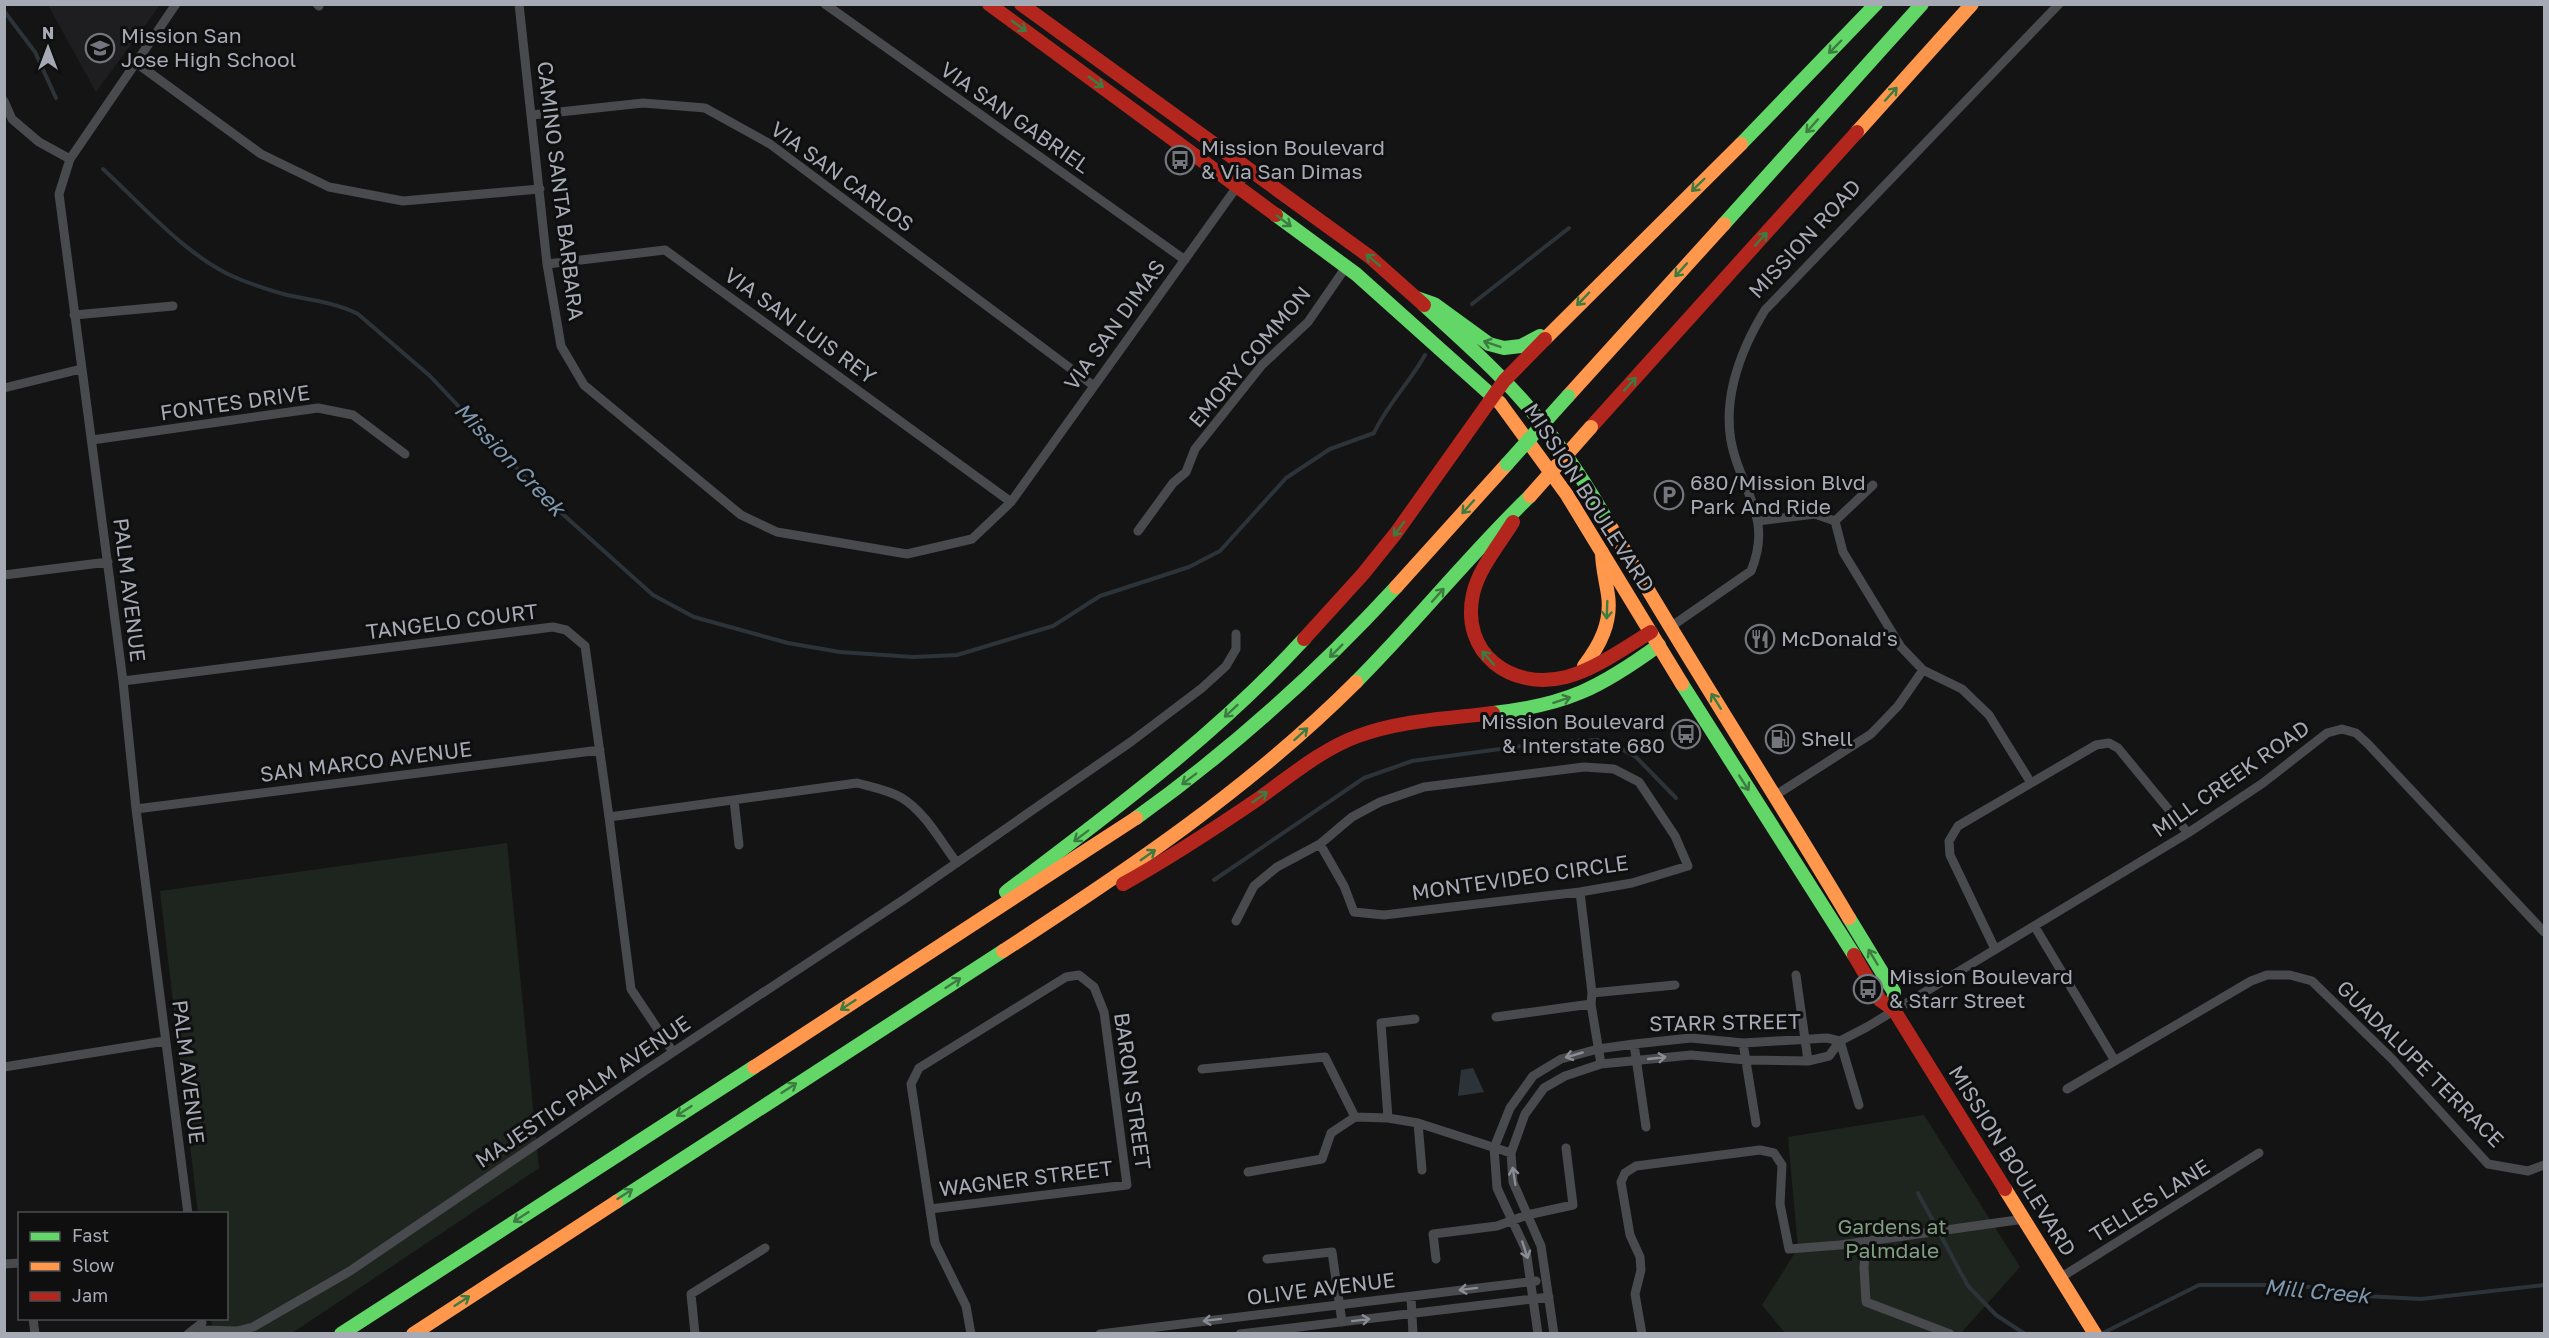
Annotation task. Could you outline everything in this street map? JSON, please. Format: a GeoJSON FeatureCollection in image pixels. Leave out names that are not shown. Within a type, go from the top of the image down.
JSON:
{"type":"FeatureCollection","features":[{"type":"Feature","properties":{"kind":"main road","name":"MISSION BOULEVARD"},"geometry":{"type":"LineString","coordinates":[[989,4],[1346,267],[1493,395],[1511,415],[1567,495],[1712,734],[1839,929],[1880,1000],[1894,1010],[2092,1329]]}},
{"type":"Feature","properties":{"kind":"main road","name":"MISSION BOULEVARD"},"geometry":{"type":"LineString","coordinates":[[1021,4],[1370,257],[1417,298],[1524,402],[1585,482],[1669,628],[1776,795],[1894,992],[1894,1010]]}},
{"type":"Feature","properties":{"kind":"main road"},"geometry":{"type":"LineString","coordinates":[[897,974],[1120,807],[1241,702],[1288,656],[1363,574],[1396,533],[1504,381],[1757,128],[1876,4]]}},
{"type":"Feature","properties":{"kind":"main road"},"geometry":{"type":"LineString","coordinates":[[341,1334],[1103,841],[1189,779],[1240,738],[1302,684],[1354,632],[1922,4]]}},
{"type":"Feature","properties":{"kind":"main road"},"geometry":{"type":"LineString","coordinates":[[413,1334],[1029,934],[1174,837],[1291,743],[1376,663],[1498,526],[1530,496],[1972,4]]}},
{"type":"Feature","properties":{"kind":"main road"},"geometry":{"type":"LineString","coordinates":[[1417,298],[1434,303],[1481,340],[1501,348],[1525,346],[1563,320]]}},
{"type":"Feature","properties":{"kind":"main road","name":"MISSION ROAD"},"geometry":{"type":"LineString","coordinates":[[1530,496],[1477,584],[1471,610],[1478,643],[1488,660],[1507,674],[1521,680],[1544,681],[1580,672],[1651,632],[1669,628]]}},
{"type":"Feature","properties":{"kind":"main road"},"geometry":{"type":"LineString","coordinates":[[1580,672],[1595,653],[1607,621],[1609,604],[1601,569],[1602,552]]}},
{"type":"Feature","properties":{"kind":"main road","name":"MISSION ROAD"},"geometry":{"type":"LineString","coordinates":[[1659,645],[1669,628]]}},
{"type":"Feature","properties":{"kind":"main road"},"geometry":{"type":"LineString","coordinates":[[1029,934],[1181,851],[1326,752],[1356,736],[1387,726],[1539,706],[1566,699],[1591,688],[1659,645]]}},
{"type":"Feature","properties":{"kind":"street","name":"PALM AVENUE"},"geometry":{"type":"LineString","coordinates":[[176,4],[70,159],[59,194],[108,562],[136,809],[188,1212]]}},
{"type":"Feature","properties":{"kind":"street","name":"CAMINO SANTA BARBARA"},"geometry":{"type":"LineString","coordinates":[[519,4],[547,264],[561,346],[584,385],[741,515],[777,532],[907,554],[972,539],[1011,502]]}},
{"type":"Feature","properties":{"kind":"street","name":"VIA SAN GABRIEL"},"geometry":{"type":"LineString","coordinates":[[825,4],[1185,260]]}},
{"type":"Feature","properties":{"kind":"street","name":"MISSION ROAD"},"geometry":{"type":"LineString","coordinates":[[1669,628],[1751,571],[1758,546],[1758,521],[1750,493],[1736,460],[1730,436],[1730,413],[1736,369],[1754,328],[1777,297],[2059,4]]}},
{"type":"Feature","properties":{"kind":"street"},"geometry":{"type":"LineString","coordinates":[[135,62],[261,154],[329,187],[403,201],[540,189]]}},
{"type":"Feature","properties":{"kind":"street"},"geometry":{"type":"LineString","coordinates":[[4,101],[12,119],[39,142],[70,159]]}},
{"type":"Feature","properties":{"kind":"street","name":"VIA SAN CARLOS"},"geometry":{"type":"LineString","coordinates":[[532,114],[643,103],[705,108],[770,144],[1094,386]]}},
{"type":"Feature","properties":{"kind":"street","name":"VIA SAN DIMAS"},"geometry":{"type":"LineString","coordinates":[[1011,502],[1250,170]]}},
{"type":"Feature","properties":{"kind":"street","name":"VIA SAN LUIS REY"},"geometry":{"type":"LineString","coordinates":[[547,264],[665,250],[1011,502]]}},
{"type":"Feature","properties":{"kind":"street","name":"EMORY COMMON"},"geometry":{"type":"LineString","coordinates":[[1138,531],[1173,483],[1186,472],[1196,449],[1262,365],[1308,322],[1346,267]]}},
{"type":"Feature","properties":{"kind":"street"},"geometry":{"type":"LineString","coordinates":[[74,315],[173,306]]}},
{"type":"Feature","properties":{"kind":"street"},"geometry":{"type":"LineString","coordinates":[[4,388],[81,369]]}},
{"type":"Feature","properties":{"kind":"street","name":"FONTES DRIVE"},"geometry":{"type":"LineString","coordinates":[[92,440],[318,408],[353,415],[405,454]]}},
{"type":"Feature","properties":{"kind":"street"},"geometry":{"type":"LineString","coordinates":[[1835,521],[1873,485]]}},
{"type":"Feature","properties":{"kind":"street"},"geometry":{"type":"LineString","coordinates":[[1758,521],[1815,514],[1835,521]]}},
{"type":"Feature","properties":{"kind":"street"},"geometry":{"type":"LineString","coordinates":[[1835,521],[1843,552],[1901,646],[1923,670],[1962,689],[1989,715],[2031,783]]}},
{"type":"Feature","properties":{"kind":"street"},"geometry":{"type":"LineString","coordinates":[[4,575],[108,562]]}},
{"type":"Feature","properties":{"kind":"street","name":"TANGELO COURT"},"geometry":{"type":"LineString","coordinates":[[123,681],[553,627],[566,630],[585,646],[632,989],[673,1052]]}},
{"type":"Feature","properties":{"kind":"street","name":"MAJESTIC PALM AVENUE"},"geometry":{"type":"LineString","coordinates":[[202,1326],[237,1331],[253,1327],[350,1271],[957,863],[1132,741],[1202,688],[1226,666],[1236,649],[1236,634]]}},
{"type":"Feature","properties":{"kind":"street"},"geometry":{"type":"LineString","coordinates":[[1776,795],[1871,734],[1898,706],[1923,670]]}},
{"type":"Feature","properties":{"kind":"street","name":"MILL CREEK ROAD"},"geometry":{"type":"LineString","coordinates":[[1894,1010],[2188,833],[2263,783],[2327,733],[2342,729],[2356,733],[2396,771],[2544,932]]}},
{"type":"Feature","properties":{"kind":"street"},"geometry":{"type":"LineString","coordinates":[[1995,949],[1950,855],[1949,841],[1958,826],[2096,745],[2109,743],[2118,748],[2188,833]]}},
{"type":"Feature","properties":{"kind":"street","name":"SAN MARCO AVENUE"},"geometry":{"type":"LineString","coordinates":[[136,809],[600,750]]}},
{"type":"Feature","properties":{"kind":"street","name":"MONTEVIDEO CIRCLE"},"geometry":{"type":"LineString","coordinates":[[1584,768],[1614,769],[1639,782],[1676,836],[1688,867],[1632,883],[1580,892],[1384,915],[1354,912],[1344,886],[1320,844],[1352,818],[1380,802],[1424,787],[1584,768]]}},
{"type":"Feature","properties":{"kind":"street"},"geometry":{"type":"LineString","coordinates":[[609,817],[857,783],[901,797],[916,808],[957,863]]}},
{"type":"Feature","properties":{"kind":"street"},"geometry":{"type":"LineString","coordinates":[[734,800],[740,845]]}},
{"type":"Feature","properties":{"kind":"street"},"geometry":{"type":"LineString","coordinates":[[1236,921],[1254,886],[1277,867],[1320,844]]}},
{"type":"Feature","properties":{"kind":"street"},"geometry":{"type":"LineString","coordinates":[[1580,892],[1592,993],[1591,1004],[1601,1064]]}},
{"type":"Feature","properties":{"kind":"street"},"geometry":{"type":"LineString","coordinates":[[2035,927],[2115,1061]]}},
{"type":"Feature","properties":{"kind":"street","name":"BARON STREET"},"geometry":{"type":"LineString","coordinates":[[930,1209],[911,1084],[919,1068],[1066,977],[1079,975],[1094,987],[1104,1012],[1127,1185]]}},
{"type":"Feature","properties":{"kind":"street"},"geometry":{"type":"LineString","coordinates":[[1797,975],[1808,1060]]}},
{"type":"Feature","properties":{"kind":"street","name":"GUADALUPE TERRACE"},"geometry":{"type":"LineString","coordinates":[[2067,1089],[2251,981],[2267,975],[2290,975],[2312,981],[2392,1059],[2488,1164],[2528,1171],[2544,1165]]}},
{"type":"Feature","properties":{"kind":"street"},"geometry":{"type":"LineString","coordinates":[[1592,993],[1675,985]]}},
{"type":"Feature","properties":{"kind":"street"},"geometry":{"type":"LineString","coordinates":[[1496,1017],[1591,1004]]}},
{"type":"Feature","properties":{"kind":"street","name":"STARR STREET"},"geometry":{"type":"LineString","coordinates":[[1554,1334],[1541,1246],[1513,1182],[1511,1153],[1525,1114],[1544,1088],[1565,1076],[1601,1064],[1636,1060],[1691,1054],[1746,1060],[1808,1060],[1829,1056],[1840,1041],[1894,1010]]}},
{"type":"Feature","properties":{"kind":"street"},"geometry":{"type":"LineString","coordinates":[[1388,1118],[1381,1023],[1415,1019]]}},
{"type":"Feature","properties":{"kind":"street","name":"STARR STREET"},"geometry":{"type":"LineString","coordinates":[[1538,1334],[1526,1250],[1497,1188],[1494,1148],[1510,1108],[1533,1076],[1561,1059],[1598,1048],[1691,1038],[1743,1043],[1827,1038],[1840,1041]]}},
{"type":"Feature","properties":{"kind":"street"},"geometry":{"type":"LineString","coordinates":[[4,1067],[165,1041]]}},
{"type":"Feature","properties":{"kind":"street"},"geometry":{"type":"LineString","coordinates":[[1840,1041],[1859,1105]]}},
{"type":"Feature","properties":{"kind":"street"},"geometry":{"type":"LineString","coordinates":[[1743,1043],[1756,1123]]}},
{"type":"Feature","properties":{"kind":"street"},"geometry":{"type":"LineString","coordinates":[[1634,1044],[1646,1127]]}},
{"type":"Feature","properties":{"kind":"street"},"geometry":{"type":"LineString","coordinates":[[1202,1069],[1325,1057],[1355,1117]]}},
{"type":"Feature","properties":{"kind":"street"},"geometry":{"type":"LineString","coordinates":[[1248,1172],[1322,1159],[1331,1133],[1355,1117],[1388,1118],[1418,1123],[1511,1153]]}},
{"type":"Feature","properties":{"kind":"street"},"geometry":{"type":"LineString","coordinates":[[1418,1123],[1422,1170]]}},
{"type":"Feature","properties":{"kind":"street"},"geometry":{"type":"LineString","coordinates":[[1436,1259],[1433,1234],[1497,1226],[1527,1215],[1573,1205],[1566,1148]]}},
{"type":"Feature","properties":{"kind":"street"},"geometry":{"type":"LineString","coordinates":[[1642,1334],[1635,1294],[1641,1270],[1640,1257],[1630,1235],[1622,1182],[1625,1173],[1636,1166],[1760,1150],[1774,1153],[1782,1165],[1780,1203],[1789,1249],[1866,1241],[2024,1219]]}},
{"type":"Feature","properties":{"kind":"street","name":"TELLES LANE"},"geometry":{"type":"LineString","coordinates":[[2060,1278],[2259,1153]]}},
{"type":"Feature","properties":{"kind":"street","name":"WAGNER STREET"},"geometry":{"type":"LineString","coordinates":[[930,1209],[1127,1185]]}},
{"type":"Feature","properties":{"kind":"street"},"geometry":{"type":"LineString","coordinates":[[930,1209],[934,1243],[966,1306],[971,1334]]}},
{"type":"Feature","properties":{"kind":"street"},"geometry":{"type":"LineString","coordinates":[[1866,1241],[1864,1267],[1866,1302],[1950,1334]]}},
{"type":"Feature","properties":{"kind":"street"},"geometry":{"type":"LineString","coordinates":[[695,1334],[691,1294],[765,1248]]}},
{"type":"Feature","properties":{"kind":"street"},"geometry":{"type":"LineString","coordinates":[[1267,1259],[1332,1252],[1342,1322]]}},
{"type":"Feature","properties":{"kind":"street","name":"OLIVE AVENUE"},"geometry":{"type":"LineString","coordinates":[[1100,1334],[1547,1279]]}},
{"type":"Feature","properties":{"kind":"street"},"geometry":{"type":"LineString","coordinates":[[1412,1296],[1413,1334]]}},
{"type":"Feature","properties":{"kind":"street","name":"OLIVE AVENUE"},"geometry":{"type":"LineString","coordinates":[[1240,1334],[1306,1330],[1342,1322],[1549,1297]]}},
{"type":"Feature","properties":{"kind":"street"},"geometry":{"type":"LineString","coordinates":[[188,1334],[202,1326]]}},
{"type":"Feature","properties":{"kind":"shaded area","name":"Mission San Jose High School"},"geometry":{"type":"Polygon","coordinates":[[[48,5],[160,5],[96,92],[48,5]]]}},
{"type":"Feature","properties":{"kind":"shaded area"},"geometry":{"type":"Polygon","coordinates":[[[1473,1068],[1484,1092],[1458,1096],[1461,1070],[1473,1068]]]}},
{"type":"Feature","properties":{"kind":"green space"},"geometry":{"type":"Polygon","coordinates":[[[507,843],[539,1168],[292,1333],[213,1333],[211,1320],[228,1320],[228,1212],[198,1212],[160,891],[507,843]]]}},
{"type":"Feature","properties":{"kind":"green space","name":"Gardens at Palmdale"},"geometry":{"type":"Polygon","coordinates":[[[1924,1115],[2020,1267],[1961,1333],[1785,1333],[1762,1305],[1798,1248],[1788,1137],[1924,1115]]]}},
{"type":"Feature","properties":{"kind":"waterway","name":"Mission Creek"},"geometry":{"type":"LineString","coordinates":[[4,11],[35,52],[56,98]]}},
{"type":"Feature","properties":{"kind":"waterway","name":"Mission Creek"},"geometry":{"type":"LineString","coordinates":[[103,169],[167,230],[203,259],[221,270],[269,290],[333,304],[358,314],[430,376],[547,500],[653,595],[694,617],[788,643],[840,652],[913,657],[957,655],[1053,626],[1100,596],[1189,567],[1220,551],[1286,478],[1330,449],[1374,433],[1425,355]]}},
{"type":"Feature","properties":{"kind":"waterway"},"geometry":{"type":"LineString","coordinates":[[1472,304],[1569,228]]}},
{"type":"Feature","properties":{"kind":"waterway"},"geometry":{"type":"LineString","coordinates":[[1214,880],[1364,778],[1412,761],[1551,742],[1597,740],[1616,746],[1636,757],[1676,798]]}},
{"type":"Feature","properties":{"kind":"waterway"},"geometry":{"type":"LineString","coordinates":[[1918,1193],[1968,1286],[1996,1315],[2025,1334]]}},
{"type":"Feature","properties":{"kind":"waterway","name":"Mill Creek"},"geometry":{"type":"LineString","coordinates":[[2101,1334],[2199,1285],[2296,1285],[2365,1296],[2421,1299],[2544,1285]]}},
{"type":"Feature","properties":{"kind":"traffic: fast"},"geometry":{"type":"LineString","coordinates":[[1741,144],[1876,4]]}},
{"type":"Feature","properties":{"kind":"traffic: fast"},"geometry":{"type":"LineString","coordinates":[[1724,224],[1922,4]]}},
{"type":"Feature","properties":{"kind":"traffic: fast"},"geometry":{"type":"LineString","coordinates":[[1276,215],[1356,274],[1500,403]]}},
{"type":"Feature","properties":{"kind":"traffic: fast"},"geometry":{"type":"LineString","coordinates":[[1417,298],[1434,304],[1489,344],[1504,348],[1521,346],[1540,336]]}},
{"type":"Feature","properties":{"kind":"traffic: fast"},"geometry":{"type":"LineString","coordinates":[[1424,305],[1512,388],[1535,415],[1569,460],[1608,522]]}},
{"type":"Feature","properties":{"kind":"traffic: fast"},"geometry":{"type":"LineString","coordinates":[[1507,464],[1568,396]]}},
{"type":"Feature","properties":{"kind":"traffic: fast"},"geometry":{"type":"LineString","coordinates":[[1356,682],[1530,496]]}},
{"type":"Feature","properties":{"kind":"traffic: fast"},"geometry":{"type":"LineString","coordinates":[[1136,818],[1206,765],[1272,709],[1335,650],[1396,587]]}},
{"type":"Feature","properties":{"kind":"traffic: fast"},"geometry":{"type":"LineString","coordinates":[[1006,892],[1123,803],[1198,741],[1235,708],[1304,639]]}},
{"type":"Feature","properties":{"kind":"traffic: fast"},"geometry":{"type":"LineString","coordinates":[[1493,713],[1541,705],[1581,692],[1618,673],[1659,645]]}},
{"type":"Feature","properties":{"kind":"traffic: fast"},"geometry":{"type":"LineString","coordinates":[[1682,684],[1854,955]]}},
{"type":"Feature","properties":{"kind":"traffic: fast"},"geometry":{"type":"LineString","coordinates":[[1849,918],[1894,992],[1894,1010]]}},
{"type":"Feature","properties":{"kind":"traffic: fast"},"geometry":{"type":"LineString","coordinates":[[616,1202],[1003,951]]}},
{"type":"Feature","properties":{"kind":"traffic: fast"},"geometry":{"type":"LineString","coordinates":[[341,1334],[754,1067]]}},
{"type":"Feature","properties":{"kind":"traffic: slow"},"geometry":{"type":"LineString","coordinates":[[1857,132],[1972,4]]}},
{"type":"Feature","properties":{"kind":"traffic: slow"},"geometry":{"type":"LineString","coordinates":[[1545,339],[1741,144]]}},
{"type":"Feature","properties":{"kind":"traffic: slow"},"geometry":{"type":"LineString","coordinates":[[1568,396],[1724,224]]}},
{"type":"Feature","properties":{"kind":"traffic: slow"},"geometry":{"type":"LineString","coordinates":[[1500,403],[1567,495],[1682,684]]}},
{"type":"Feature","properties":{"kind":"traffic: slow"},"geometry":{"type":"LineString","coordinates":[[1530,496],[1591,427]]}},
{"type":"Feature","properties":{"kind":"traffic: slow"},"geometry":{"type":"LineString","coordinates":[[1396,587],[1507,464]]}},
{"type":"Feature","properties":{"kind":"traffic: slow"},"geometry":{"type":"LineString","coordinates":[[1608,522],[1849,918]]}},
{"type":"Feature","properties":{"kind":"traffic: slow"},"geometry":{"type":"LineString","coordinates":[[1584,666],[1604,633],[1608,615],[1609,605],[1602,552]]}},
{"type":"Feature","properties":{"kind":"traffic: slow"},"geometry":{"type":"LineString","coordinates":[[1003,951],[1096,890],[1187,826],[1274,757],[1356,682]]}},
{"type":"Feature","properties":{"kind":"traffic: slow"},"geometry":{"type":"LineString","coordinates":[[754,1067],[1136,818]]}},
{"type":"Feature","properties":{"kind":"traffic: slow"},"geometry":{"type":"LineString","coordinates":[[2005,1189],[2095,1334]]}},
{"type":"Feature","properties":{"kind":"traffic: slow"},"geometry":{"type":"LineString","coordinates":[[413,1334],[616,1202]]}},
{"type":"Feature","properties":{"kind":"traffic: jam"},"geometry":{"type":"LineString","coordinates":[[989,4],[1276,215]]}},
{"type":"Feature","properties":{"kind":"traffic: jam"},"geometry":{"type":"LineString","coordinates":[[1021,4],[1370,257],[1424,305]]}},
{"type":"Feature","properties":{"kind":"traffic: jam"},"geometry":{"type":"LineString","coordinates":[[1591,427],[1857,132]]}},
{"type":"Feature","properties":{"kind":"traffic: jam"},"geometry":{"type":"LineString","coordinates":[[1304,639],[1363,574],[1396,533],[1504,381],[1545,339]]}},
{"type":"Feature","properties":{"kind":"traffic: jam"},"geometry":{"type":"LineString","coordinates":[[1513,522],[1485,566],[1473,594],[1471,615],[1474,634],[1482,650],[1494,663],[1526,678],[1546,680],[1566,677],[1599,663],[1651,632]]}},
{"type":"Feature","properties":{"kind":"traffic: jam"},"geometry":{"type":"LineString","coordinates":[[1123,884],[1192,843],[1332,748],[1358,736],[1391,726],[1493,713]]}},
{"type":"Feature","properties":{"kind":"traffic: jam"},"geometry":{"type":"LineString","coordinates":[[1854,955],[1880,1000],[1894,1010],[2005,1189]]}},
{"type":"Feature","properties":{"kind":"place","name":"Mission San Jose High School"},"geometry":{"type":"Point","coordinates":[100,48]}},
{"type":"Feature","properties":{"kind":"place","name":"Mission Boulevard & Via San Dimas"},"geometry":{"type":"Point","coordinates":[1180,160]}},
{"type":"Feature","properties":{"kind":"place","name":"680/Mission Blvd Park And Ride"},"geometry":{"type":"Point","coordinates":[1669,495]}},
{"type":"Feature","properties":{"kind":"place","name":"McDonald's"},"geometry":{"type":"Point","coordinates":[1760,639]}},
{"type":"Feature","properties":{"kind":"place","name":"Mission Boulevard & Interstate 680"},"geometry":{"type":"Point","coordinates":[1686,734]}},
{"type":"Feature","properties":{"kind":"place","name":"Shell"},"geometry":{"type":"Point","coordinates":[1780,739]}},
{"type":"Feature","properties":{"kind":"place","name":"Mission Boulevard & Starr Street"},"geometry":{"type":"Point","coordinates":[1868,989]}}]}
